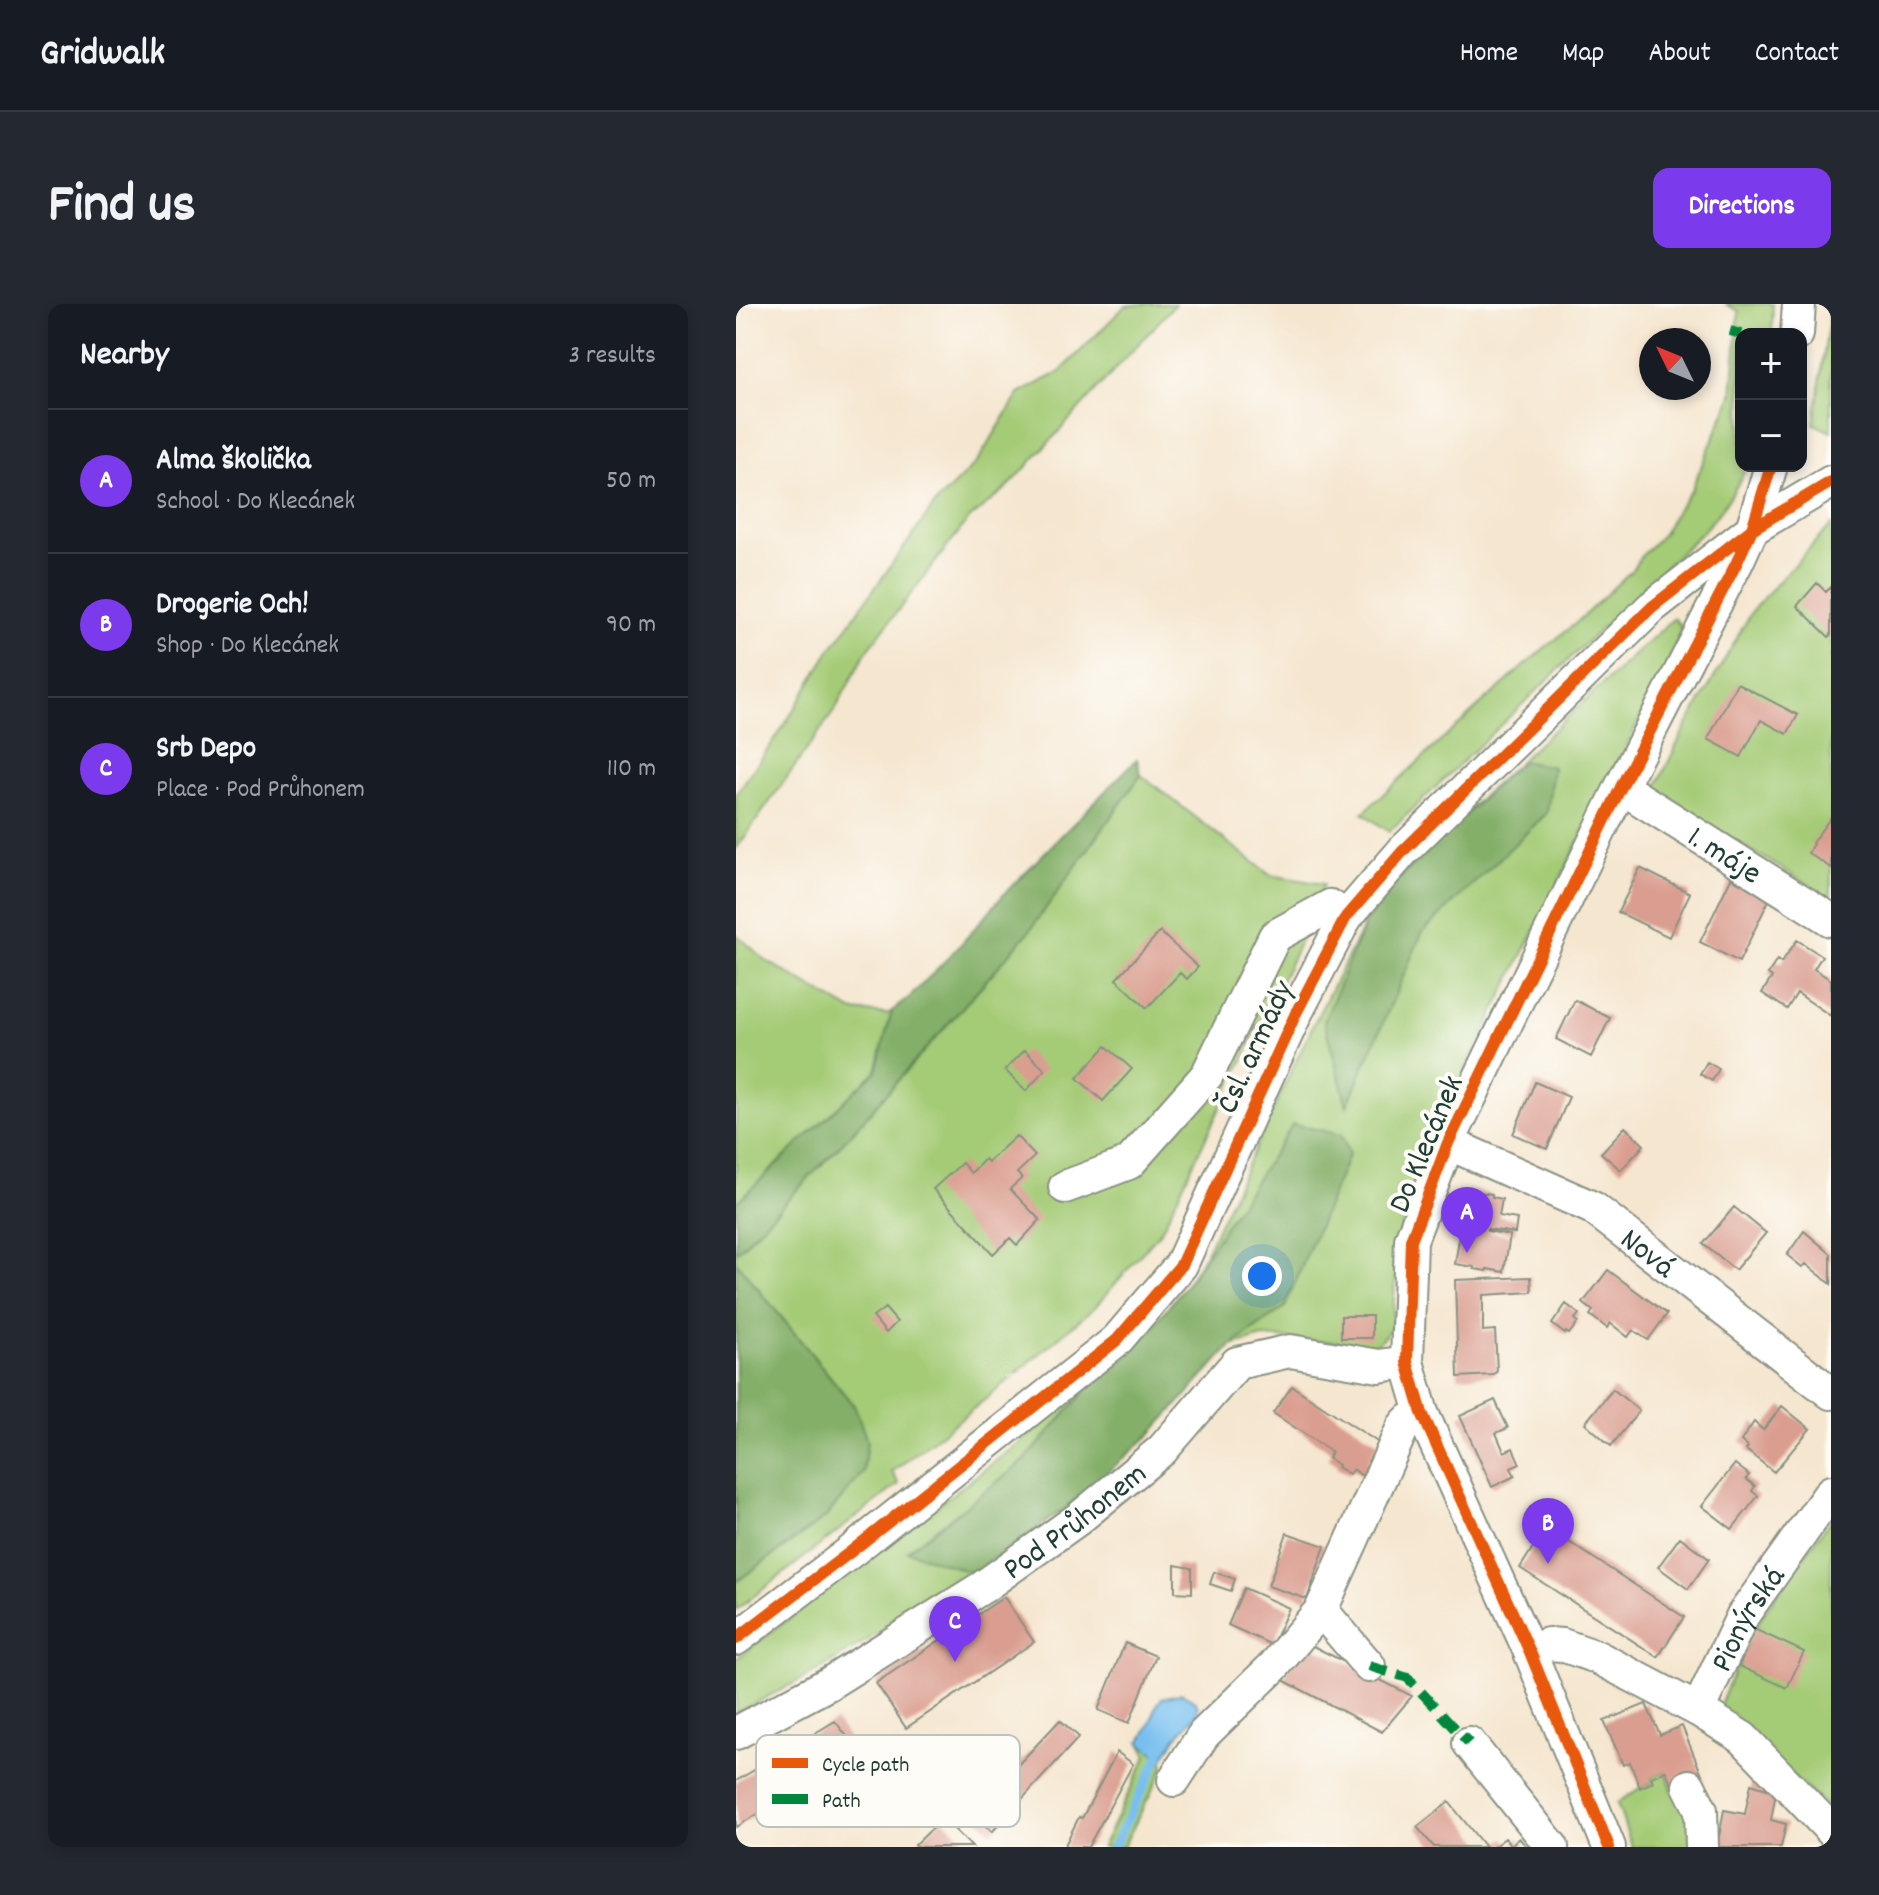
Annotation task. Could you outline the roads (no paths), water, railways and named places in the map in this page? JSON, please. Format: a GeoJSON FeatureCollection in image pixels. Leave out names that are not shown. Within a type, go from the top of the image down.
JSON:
{"type":"FeatureCollection","features":[{"type":"Feature","properties":{"kind":"street"},"geometry":{"type":"LineString","coordinates":[[1797,328],[1799,304]]}},
{"type":"Feature","properties":{"kind":"street","name":"Do Klecánek"},"geometry":{"type":"LineString","coordinates":[[1609,1847],[1530,1652],[1422,1413],[1407,1362],[1411,1240],[1448,1143],[1621,787],[1736,564],[1752,529],[1769,472]]}},
{"type":"Feature","properties":{"kind":"street","name":"Čsl. armády"},"geometry":{"type":"LineString","coordinates":[[736,1639],[1117,1340],[1181,1265],[1296,1013],[1346,917],[1403,851],[1652,607],[1752,529],[1831,482]]}},
{"type":"Feature","properties":{"kind":"street","name":"1. máje"},"geometry":{"type":"LineString","coordinates":[[1621,787],[1831,920]]}},
{"type":"Feature","properties":{"kind":"street"},"geometry":{"type":"LineString","coordinates":[[1065,1187],[1129,1163],[1207,1075],[1275,936],[1330,906],[1346,917]]}},
{"type":"Feature","properties":{"kind":"street","name":"Nová"},"geometry":{"type":"LineString","coordinates":[[1448,1143],[1593,1208],[1831,1393]]}},
{"type":"Feature","properties":{"kind":"street","name":"Pod Průhonem"},"geometry":{"type":"LineString","coordinates":[[736,1733],[828,1684],[983,1587],[1078,1519],[1162,1450],[1237,1363],[1290,1351],[1379,1366],[1407,1362]]}},
{"type":"Feature","properties":{"kind":"street"},"geometry":{"type":"LineString","coordinates":[[1174,1780],[1204,1734],[1274,1666],[1321,1610],[1403,1427],[1422,1413]]}},
{"type":"Feature","properties":{"kind":"street","name":"Pionýrská"},"geometry":{"type":"LineString","coordinates":[[1698,1710],[1743,1615],[1831,1492]]}},
{"type":"Feature","properties":{"kind":"street"},"geometry":{"type":"LineString","coordinates":[[1321,1610],[1369,1666]]}},
{"type":"Feature","properties":{"kind":"street","name":"Pionýrská"},"geometry":{"type":"LineString","coordinates":[[1530,1652],[1548,1644],[1562,1645],[1597,1657],[1698,1710],[1743,1738],[1831,1830]]}},
{"type":"Feature","properties":{"kind":"street"},"geometry":{"type":"LineString","coordinates":[[1469,1743],[1552,1847]]}},
{"type":"Feature","properties":{"kind":"street"},"geometry":{"type":"LineString","coordinates":[[1689,1786],[1701,1810],[1702,1847]]}},
{"type":"Feature","properties":{"kind":"water"},"geometry":{"type":"Polygon","coordinates":[[[1182,1693],[1195,1701],[1198,1707],[1196,1715],[1175,1739],[1163,1759],[1140,1743],[1162,1698],[1182,1693]]]}},
{"type":"Feature","properties":{"kind":"waterway"},"geometry":{"type":"LineString","coordinates":[[1113,1847],[1160,1755]]}},
{"type":"Feature","properties":{"kind":"place","name":"Alma školička"},"geometry":{"type":"Point","coordinates":[1467,1253]}},
{"type":"Feature","properties":{"kind":"place","name":"Drogerie Och!"},"geometry":{"type":"Point","coordinates":[1548,1564]}},
{"type":"Feature","properties":{"kind":"place","name":"Srb Depo"},"geometry":{"type":"Point","coordinates":[955,1662]}}]}
